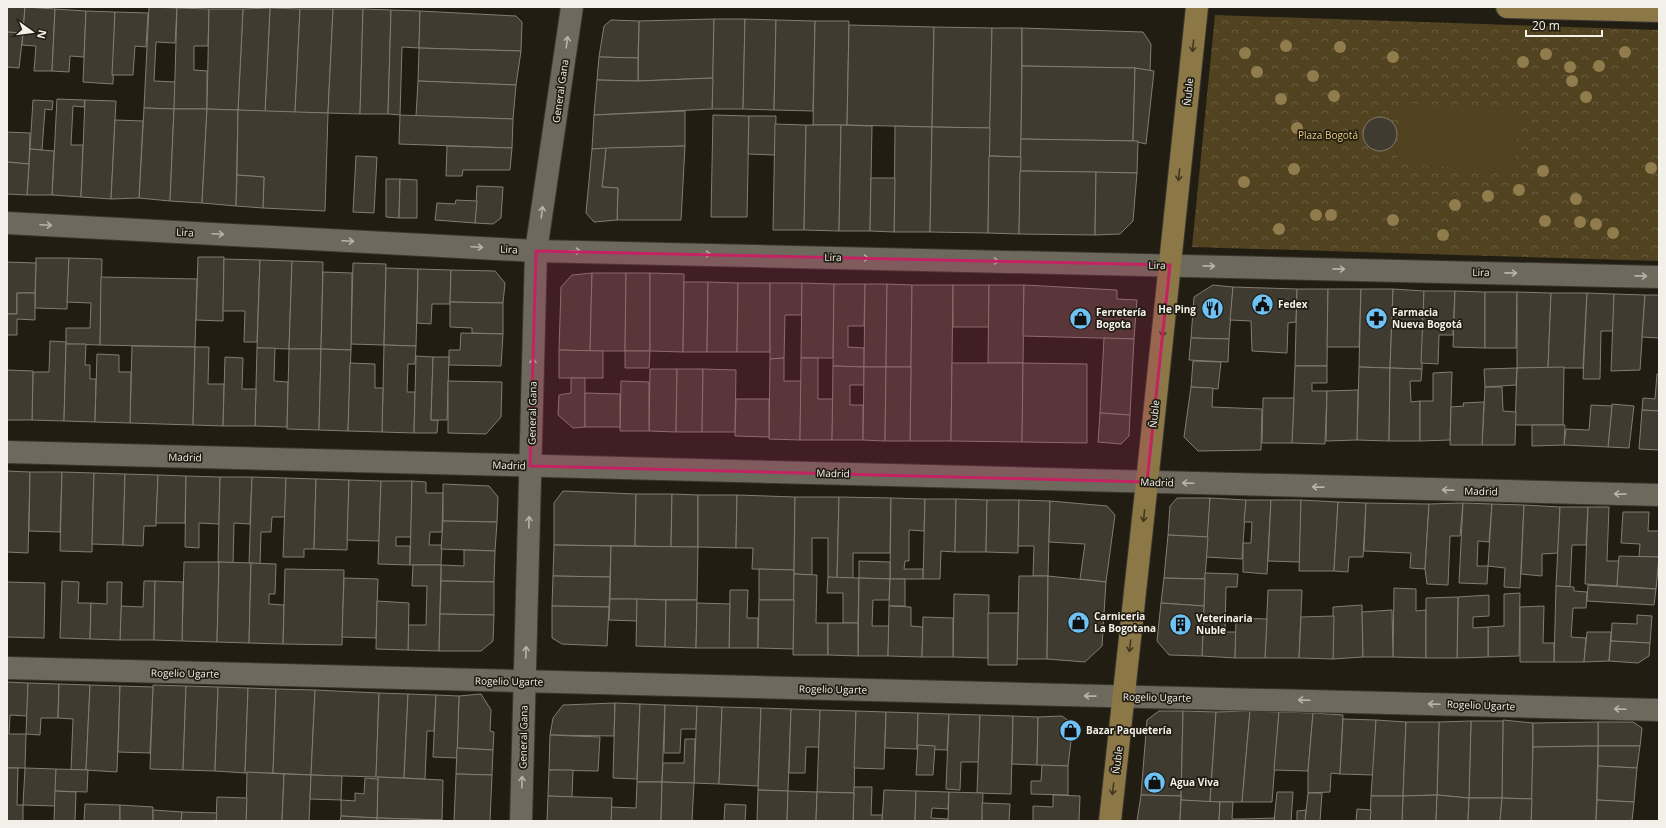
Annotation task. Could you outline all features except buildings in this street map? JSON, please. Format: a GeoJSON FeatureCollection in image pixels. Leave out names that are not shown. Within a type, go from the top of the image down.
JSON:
{"type":"FeatureCollection","features":[{"type":"Feature","properties":{"kind":"main road","name":"Ñuble"},"geometry":{"type":"LineString","coordinates":[[1110,821],[1148,482],[1197,7]]}},
{"type":"Feature","properties":{"kind":"main road"},"geometry":{"type":"LineString","coordinates":[[1508,7],[1659,11]]}},
{"type":"Feature","properties":{"kind":"street","name":"General Gana"},"geometry":{"type":"LineString","coordinates":[[521,821],[536,250],[572,7]]}},
{"type":"Feature","properties":{"kind":"street","name":"Lira"},"geometry":{"type":"LineString","coordinates":[[7,223],[536,250],[1659,277]]}},
{"type":"Feature","properties":{"kind":"street","name":"Madrid"},"geometry":{"type":"LineString","coordinates":[[7,452],[1659,495]]}},
{"type":"Feature","properties":{"kind":"street","name":"Rogelio Ugarte"},"geometry":{"type":"LineString","coordinates":[[7,668],[1659,710]]}},
{"type":"Feature","properties":{"kind":"highlighted area"},"geometry":{"type":"Polygon","coordinates":[[[536,251],[1170,265],[1147,482],[530,466],[536,251]]]}},
{"type":"Feature","properties":{"kind":"green space","name":"Plaza Bogotá"},"geometry":{"type":"Polygon","coordinates":[[[1215,15],[1659,30],[1659,261],[1192,247],[1215,15]]]}},
{"type":"Feature","properties":{"kind":"green space"},"geometry":{"type":"Polygon","coordinates":[[[1400,103],[1519,109],[1515,170],[1397,164],[1400,103]]]}},
{"type":"Feature","properties":{"kind":"place","name":"Fedex"},"geometry":{"type":"Point","coordinates":[1263,304]}},
{"type":"Feature","properties":{"kind":"place","name":"He Ping"},"geometry":{"type":"Point","coordinates":[1212,309]}},
{"type":"Feature","properties":{"kind":"place","name":"Ferretería Bogota"},"geometry":{"type":"Point","coordinates":[1080,318]}},
{"type":"Feature","properties":{"kind":"place","name":"Farmacia Nueva Bogotá"},"geometry":{"type":"Point","coordinates":[1376,318]}},
{"type":"Feature","properties":{"kind":"place","name":"Carniceria La Bogotana"},"geometry":{"type":"Point","coordinates":[1079,622]}},
{"type":"Feature","properties":{"kind":"place","name":"Veterinaria Nuble"},"geometry":{"type":"Point","coordinates":[1181,624]}},
{"type":"Feature","properties":{"kind":"place","name":"Bazar Paquetería"},"geometry":{"type":"Point","coordinates":[1070,730]}},
{"type":"Feature","properties":{"kind":"place","name":"Agua Viva"},"geometry":{"type":"Point","coordinates":[1155,782]}}]}
